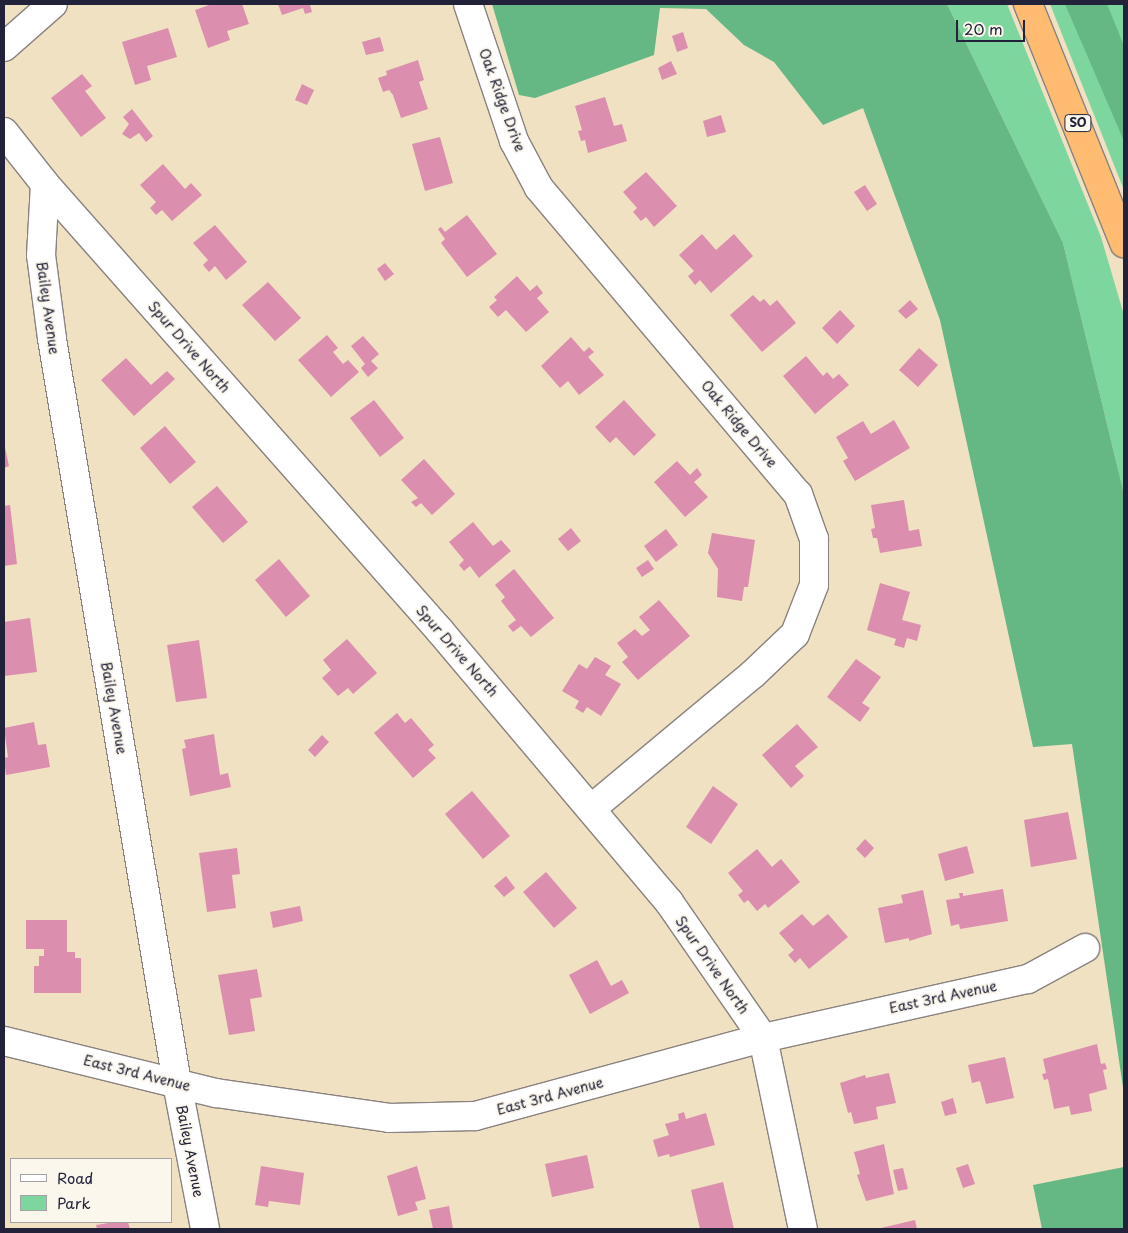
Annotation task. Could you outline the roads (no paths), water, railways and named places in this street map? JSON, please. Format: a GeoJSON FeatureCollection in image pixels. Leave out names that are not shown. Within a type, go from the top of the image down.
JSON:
{"type":"FeatureCollection","features":[{"type":"Feature","properties":{"kind":"highway","name":"SO"},"geometry":{"type":"LineString","coordinates":[[1028,4],[1124,243]]}},
{"type":"Feature","properties":{"kind":"street"},"geometry":{"type":"LineString","coordinates":[[4,47],[53,4]]}},
{"type":"Feature","properties":{"kind":"street","name":"Oak Ridge Drive"},"geometry":{"type":"LineString","coordinates":[[468,4],[514,141],[538,188],[798,494],[814,539],[814,585],[795,634],[752,674],[591,809]]}},
{"type":"Feature","properties":{"kind":"street","name":"Spur Drive North"},"geometry":{"type":"LineString","coordinates":[[4,132],[45,184],[440,631],[670,902],[763,1038],[803,1229]]}},
{"type":"Feature","properties":{"kind":"street","name":"Bailey Avenue"},"geometry":{"type":"LineString","coordinates":[[45,184],[41,255],[52,339],[177,1083],[205,1229]]}},
{"type":"Feature","properties":{"kind":"street","name":"East 3rd Avenue"},"geometry":{"type":"LineString","coordinates":[[4,1040],[216,1093],[389,1118],[475,1116],[763,1038],[1028,979],[1085,948]]}}]}
